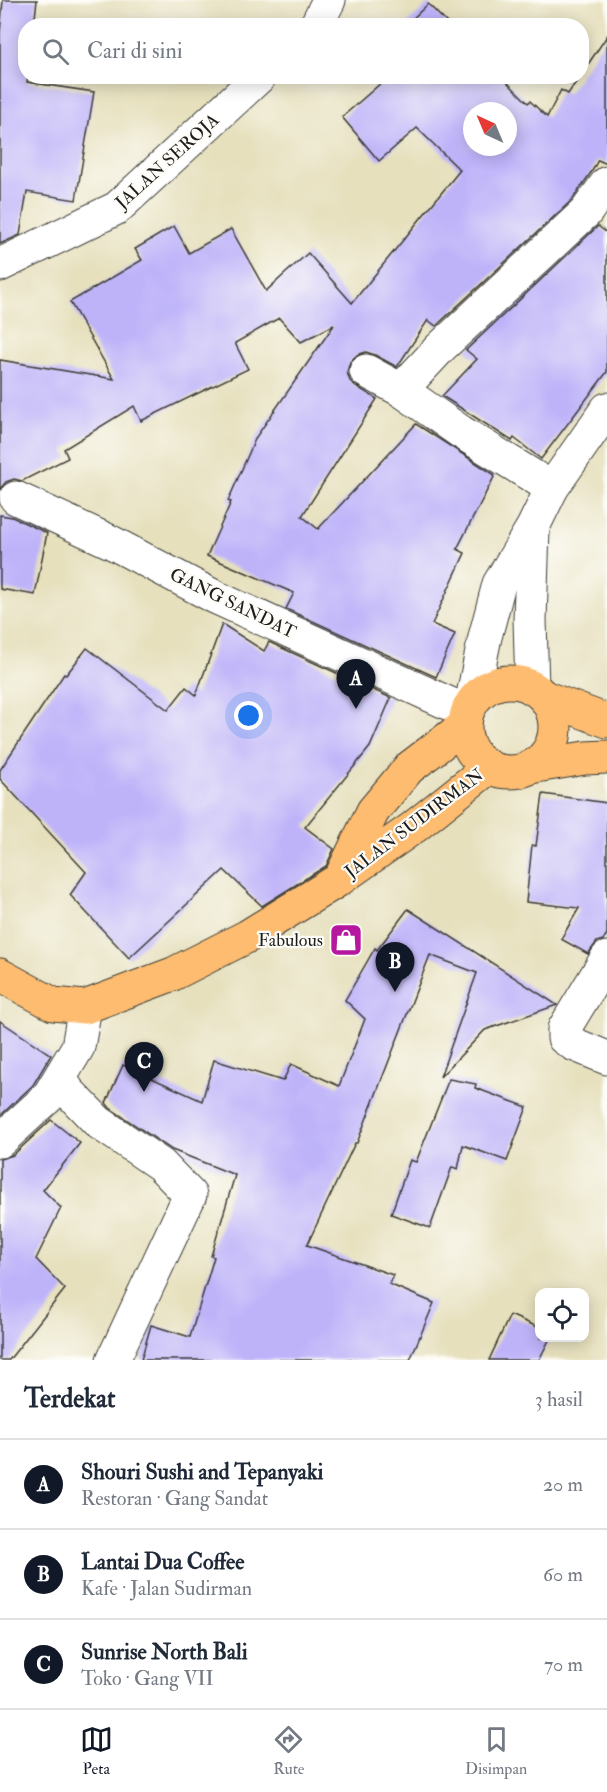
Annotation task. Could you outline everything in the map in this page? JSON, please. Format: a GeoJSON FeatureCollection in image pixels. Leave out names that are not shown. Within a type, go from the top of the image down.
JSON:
{"type":"FeatureCollection","features":[{"type":"Feature","properties":{"kind":"main road"},"geometry":{"type":"LineString","coordinates":[[607,721],[519,683],[505,682],[480,694],[464,712],[467,742],[475,756],[489,766],[502,771],[516,771],[585,758],[607,757]]}},
{"type":"Feature","properties":{"kind":"main road"},"geometry":{"type":"LineString","coordinates":[[530,767],[541,759],[554,735],[554,721],[550,708],[538,693]]}},
{"type":"Feature","properties":{"kind":"main road","name":"JALAN SUDIRMAN"},"geometry":{"type":"LineString","coordinates":[[340,879],[372,811],[409,768],[464,712]]}},
{"type":"Feature","properties":{"kind":"main road","name":"JALAN SUDIRMAN"},"geometry":{"type":"LineString","coordinates":[[0,975],[53,1004],[85,1007],[173,974],[248,936],[340,879],[414,827],[489,766]]}},
{"type":"Feature","properties":{"kind":"street"},"geometry":{"type":"LineString","coordinates":[[320,18],[329,0]]}},
{"type":"Feature","properties":{"kind":"street","name":"JALAN SEROJA"},"geometry":{"type":"LineString","coordinates":[[0,265],[117,208],[251,84]]}},
{"type":"Feature","properties":{"kind":"street"},"geometry":{"type":"LineString","coordinates":[[401,390],[441,347],[597,219],[607,183]]}},
{"type":"Feature","properties":{"kind":"street"},"geometry":{"type":"LineString","coordinates":[[366,371],[401,390],[461,432],[552,488]]}},
{"type":"Feature","properties":{"kind":"street"},"geometry":{"type":"LineString","coordinates":[[464,712],[499,584],[533,527],[552,488],[607,409]]}},
{"type":"Feature","properties":{"kind":"street","name":"GANG SANDAT"},"geometry":{"type":"LineString","coordinates":[[16,498],[111,542],[215,597],[464,712]]}},
{"type":"Feature","properties":{"kind":"street"},"geometry":{"type":"LineString","coordinates":[[533,527],[530,620],[538,693]]}},
{"type":"Feature","properties":{"kind":"street"},"geometry":{"type":"LineString","coordinates":[[607,958],[564,1029],[564,1038],[607,1058]]}},
{"type":"Feature","properties":{"kind":"street"},"geometry":{"type":"LineString","coordinates":[[0,1141],[48,1097],[78,1047],[85,1007]]}},
{"type":"Feature","properties":{"kind":"street"},"geometry":{"type":"LineString","coordinates":[[60,1078],[68,1091],[98,1122],[161,1165],[190,1195],[113,1360]]}},
{"type":"Feature","properties":{"kind":"building"},"geometry":{"type":"Polygon","coordinates":[[[3,0],[37,0],[35,18],[18,18],[18,84],[40,84],[94,92],[76,200],[27,192],[20,235],[0,244],[0,33],[3,0]]]}},
{"type":"Feature","properties":{"kind":"building"},"geometry":{"type":"Polygon","coordinates":[[[428,4],[442,18],[413,18],[428,4]]]}},
{"type":"Feature","properties":{"kind":"building"},"geometry":{"type":"Polygon","coordinates":[[[607,36],[607,164],[598,160],[572,200],[436,326],[428,320],[397,367],[366,352],[357,355],[350,362],[347,372],[350,381],[377,399],[302,516],[318,529],[416,424],[495,475],[457,549],[465,553],[432,624],[455,634],[436,677],[286,609],[294,593],[207,556],[256,437],[334,325],[301,342],[279,318],[235,343],[248,369],[141,421],[134,406],[64,449],[68,458],[22,481],[14,479],[6,482],[0,489],[0,360],[114,379],[70,302],[142,260],[135,249],[174,226],[189,253],[231,229],[266,291],[308,253],[352,303],[460,170],[417,128],[379,161],[342,117],[380,84],[509,84],[528,103],[530,101],[547,117],[561,90],[568,94],[575,84],[589,84],[589,63],[607,36]]]}},
{"type":"Feature","properties":{"kind":"building"},"geometry":{"type":"Polygon","coordinates":[[[598,226],[607,233],[607,372],[541,459],[514,438],[512,441],[442,396],[477,359],[466,350],[598,226]]]}},
{"type":"Feature","properties":{"kind":"building"},"geometry":{"type":"Polygon","coordinates":[[[0,515],[12,517],[47,533],[35,595],[0,589],[0,515]]]}},
{"type":"Feature","properties":{"kind":"building"},"geometry":{"type":"Polygon","coordinates":[[[222,624],[264,651],[269,642],[391,698],[370,747],[305,827],[334,849],[326,866],[262,906],[224,870],[129,958],[70,895],[86,872],[0,779],[0,770],[64,674],[66,675],[87,648],[168,710],[186,687],[196,695],[222,624]]]}},
{"type":"Feature","properties":{"kind":"building"},"geometry":{"type":"Polygon","coordinates":[[[543,794],[607,803],[607,934],[588,954],[561,939],[579,908],[526,902],[532,845],[536,846],[543,794]]]}},
{"type":"Feature","properties":{"kind":"building"},"geometry":{"type":"Polygon","coordinates":[[[408,909],[557,1005],[485,1030],[440,1077],[477,973],[430,955],[357,1143],[307,1245],[393,1275],[389,1284],[434,1303],[410,1360],[141,1360],[151,1325],[190,1337],[235,1175],[172,1150],[110,1108],[106,1103],[123,1065],[202,1101],[214,1060],[283,1081],[291,1064],[339,1086],[365,1019],[345,1000],[375,948],[377,950],[408,909]]]}},
{"type":"Feature","properties":{"kind":"building"},"geometry":{"type":"Polygon","coordinates":[[[0,1021],[51,1055],[33,1085],[0,1116],[0,1021]]]}},
{"type":"Feature","properties":{"kind":"building"},"geometry":{"type":"Polygon","coordinates":[[[449,1079],[476,1084],[475,1088],[527,1107],[507,1161],[463,1145],[458,1169],[452,1167],[430,1228],[391,1214],[410,1160],[416,1162],[449,1079]]]}},
{"type":"Feature","properties":{"kind":"building"},"geometry":{"type":"Polygon","coordinates":[[[51,1120],[80,1143],[43,1190],[61,1208],[36,1259],[65,1289],[9,1360],[0,1360],[0,1159],[13,1155],[51,1120]]]}},
{"type":"Feature","properties":{"kind":"building"},"geometry":{"type":"Polygon","coordinates":[[[510,1315],[535,1326],[535,1342],[548,1342],[539,1360],[489,1360],[510,1315]]]}},
{"type":"Feature","properties":{"kind":"place","name":"Shouri Sushi and Tepanyaki"},"geometry":{"type":"Point","coordinates":[356,709]}},
{"type":"Feature","properties":{"kind":"place","name":"Fabulous"},"geometry":{"type":"Point","coordinates":[346,940]}},
{"type":"Feature","properties":{"kind":"place","name":"Lantai Dua Coffee"},"geometry":{"type":"Point","coordinates":[395,992]}},
{"type":"Feature","properties":{"kind":"place","name":"Sunrise North Bali"},"geometry":{"type":"Point","coordinates":[144,1092]}}]}
